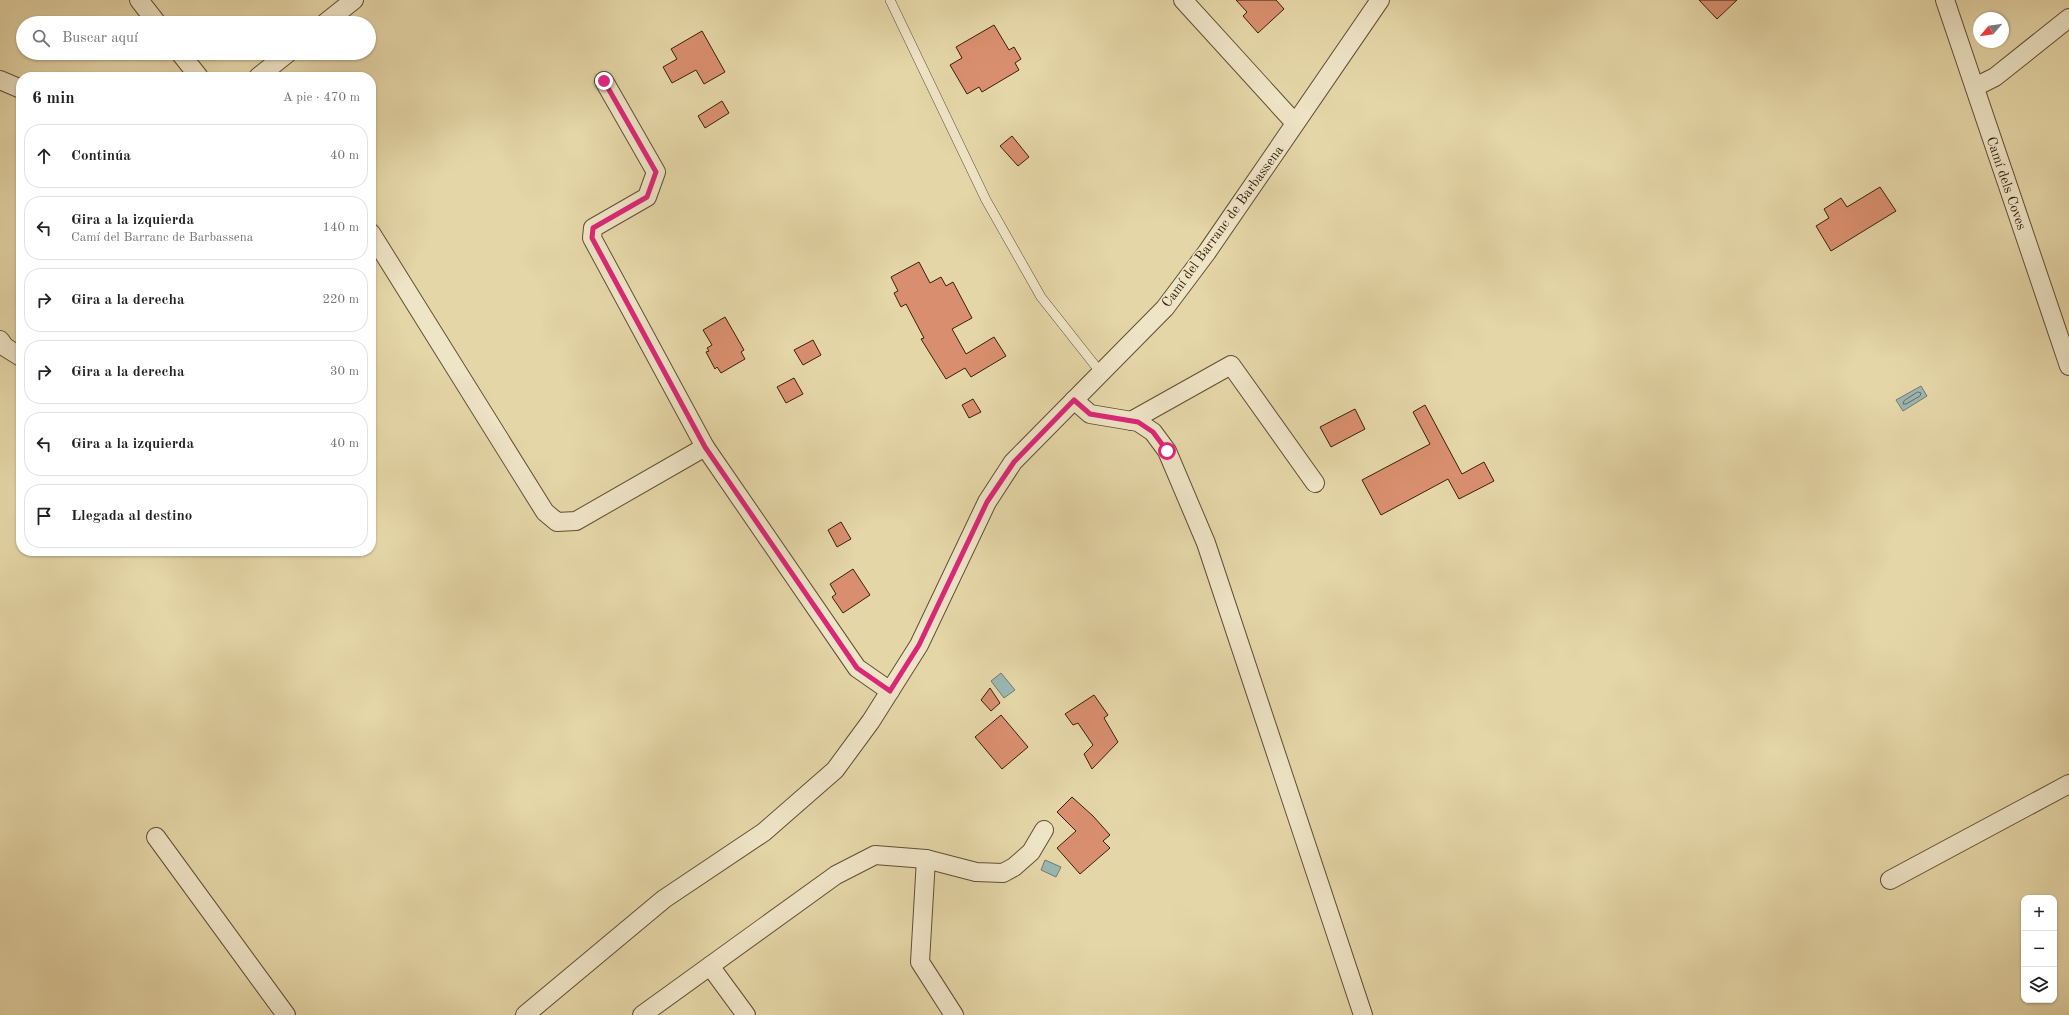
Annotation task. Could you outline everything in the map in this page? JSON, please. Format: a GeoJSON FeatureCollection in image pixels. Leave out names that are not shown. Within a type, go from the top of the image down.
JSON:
{"type":"FeatureCollection","features":[{"type":"Feature","properties":{"kind":"street"},"geometry":{"type":"LineString","coordinates":[[139,0],[151,16]]}},
{"type":"Feature","properties":{"kind":"street"},"geometry":{"type":"LineString","coordinates":[[334,16],[354,0]]}},
{"type":"Feature","properties":{"kind":"street"},"geometry":{"type":"LineString","coordinates":[[1183,0],[1295,123]]}},
{"type":"Feature","properties":{"kind":"street","name":"Camí del Barranc de Barbassena"},"geometry":{"type":"LineString","coordinates":[[525,1015],[664,899],[764,832],[835,770],[871,721],[919,645],[987,502],[1014,462],[1165,308],[1207,252],[1380,0]]}},
{"type":"Feature","properties":{"kind":"street","name":"Camí dels Coves"},"geometry":{"type":"LineString","coordinates":[[1945,0],[1975,87],[2062,323],[2069,366]]}},
{"type":"Feature","properties":{"kind":"street"},"geometry":{"type":"LineString","coordinates":[[1975,87],[1995,77],[2069,18]]}},
{"type":"Feature","properties":{"kind":"street"},"geometry":{"type":"LineString","coordinates":[[185,60],[194,72]]}},
{"type":"Feature","properties":{"kind":"street"},"geometry":{"type":"LineString","coordinates":[[268,72],[281,60]]}},
{"type":"Feature","properties":{"kind":"street"},"geometry":{"type":"LineString","coordinates":[[0,80],[16,87]]}},
{"type":"Feature","properties":{"kind":"street"},"geometry":{"type":"LineString","coordinates":[[604,81],[656,172],[647,197],[593,228],[592,238],[705,447],[857,668],[890,691]]}},
{"type":"Feature","properties":{"kind":"street"},"geometry":{"type":"LineString","coordinates":[[376,241],[545,512],[558,522],[576,521],[705,447]]}},
{"type":"Feature","properties":{"kind":"street"},"geometry":{"type":"LineString","coordinates":[[0,340],[5,347],[16,354]]}},
{"type":"Feature","properties":{"kind":"street"},"geometry":{"type":"LineString","coordinates":[[1131,421],[1230,365],[1315,483]]}},
{"type":"Feature","properties":{"kind":"street"},"geometry":{"type":"LineString","coordinates":[[1074,400],[1090,414],[1138,422],[1153,432],[1167,451],[1197,521],[1363,1015]]}},
{"type":"Feature","properties":{"kind":"street"},"geometry":{"type":"LineString","coordinates":[[1890,880],[2069,784]]}},
{"type":"Feature","properties":{"kind":"street"},"geometry":{"type":"LineString","coordinates":[[642,1015],[836,875],[875,855],[926,859],[976,872],[1003,873],[1014,867],[1031,852],[1044,830]]}},
{"type":"Feature","properties":{"kind":"street"},"geometry":{"type":"LineString","coordinates":[[156,837],[286,1015]]}},
{"type":"Feature","properties":{"kind":"street"},"geometry":{"type":"LineString","coordinates":[[926,859],[920,962],[954,1015]]}},
{"type":"Feature","properties":{"kind":"street"},"geometry":{"type":"LineString","coordinates":[[710,966],[746,1015]]}},
{"type":"Feature","properties":{"kind":"lane"},"geometry":{"type":"LineString","coordinates":[[890,0],[986,200],[1041,297],[1100,373]]}},
{"type":"Feature","properties":{"kind":"water"},"geometry":{"type":"Polygon","coordinates":[[[1921,386],[1927,396],[1903,411],[1896,400],[1921,386]]]}},
{"type":"Feature","properties":{"kind":"water"},"geometry":{"type":"Polygon","coordinates":[[[1001,673],[1015,690],[1004,698],[991,681],[1001,673]]]}},
{"type":"Feature","properties":{"kind":"water"},"geometry":{"type":"Polygon","coordinates":[[[1045,860],[1061,867],[1056,877],[1041,870],[1045,860]]]}},
{"type":"Feature","properties":{"kind":"building"},"geometry":{"type":"Polygon","coordinates":[[[1236,0],[1276,0],[1284,9],[1258,33],[1243,16],[1247,12],[1236,0]]]}},
{"type":"Feature","properties":{"kind":"building"},"geometry":{"type":"Polygon","coordinates":[[[1699,0],[1737,0],[1717,19],[1699,0]]]}},
{"type":"Feature","properties":{"kind":"building"},"geometry":{"type":"Polygon","coordinates":[[[994,25],[1009,50],[1014,47],[1021,59],[1015,63],[1019,70],[982,92],[979,87],[967,94],[950,65],[962,58],[956,47],[994,25]]]}},
{"type":"Feature","properties":{"kind":"building"},"geometry":{"type":"Polygon","coordinates":[[[702,31],[725,72],[704,84],[696,70],[672,83],[663,67],[677,59],[671,49],[702,31]]]}},
{"type":"Feature","properties":{"kind":"building"},"geometry":{"type":"Polygon","coordinates":[[[722,101],[729,113],[705,128],[698,116],[722,101]]]}},
{"type":"Feature","properties":{"kind":"building"},"geometry":{"type":"Polygon","coordinates":[[[1012,136],[1029,157],[1018,166],[1000,146],[1012,136]]]}},
{"type":"Feature","properties":{"kind":"building"},"geometry":{"type":"Polygon","coordinates":[[[1880,187],[1896,211],[1831,251],[1816,226],[1829,218],[1824,209],[1841,198],[1847,207],[1880,187]]]}},
{"type":"Feature","properties":{"kind":"building"},"geometry":{"type":"Polygon","coordinates":[[[919,262],[930,283],[941,277],[946,286],[953,282],[972,318],[952,329],[966,354],[994,337],[1006,356],[971,377],[965,368],[946,379],[921,339],[924,338],[906,304],[901,307],[894,293],[898,291],[891,277],[919,262]]]}},
{"type":"Feature","properties":{"kind":"building"},"geometry":{"type":"Polygon","coordinates":[[[725,317],[744,350],[741,352],[745,359],[721,373],[717,367],[715,369],[706,352],[709,351],[707,348],[712,345],[703,330],[725,317]]]}},
{"type":"Feature","properties":{"kind":"building"},"geometry":{"type":"Polygon","coordinates":[[[813,340],[821,355],[803,365],[794,350],[813,340]]]}},
{"type":"Feature","properties":{"kind":"building"},"geometry":{"type":"Polygon","coordinates":[[[794,378],[803,394],[786,403],[777,387],[794,378]]]}},
{"type":"Feature","properties":{"kind":"building"},"geometry":{"type":"Polygon","coordinates":[[[973,399],[981,412],[969,418],[962,405],[973,399]]]}},
{"type":"Feature","properties":{"kind":"building"},"geometry":{"type":"Polygon","coordinates":[[[1425,405],[1462,474],[1484,462],[1494,481],[1459,499],[1448,479],[1381,515],[1362,480],[1430,444],[1413,412],[1425,405]]]}},
{"type":"Feature","properties":{"kind":"building"},"geometry":{"type":"Polygon","coordinates":[[[1355,409],[1365,429],[1331,447],[1320,427],[1355,409]]]}},
{"type":"Feature","properties":{"kind":"building"},"geometry":{"type":"Polygon","coordinates":[[[841,522],[851,539],[837,547],[828,530],[841,522]]]}},
{"type":"Feature","properties":{"kind":"building"},"geometry":{"type":"Polygon","coordinates":[[[853,569],[870,595],[843,613],[832,597],[836,594],[830,584],[853,569]]]}},
{"type":"Feature","properties":{"kind":"building"},"geometry":{"type":"Polygon","coordinates":[[[990,688],[1000,703],[991,711],[981,700],[990,688]]]}},
{"type":"Feature","properties":{"kind":"building"},"geometry":{"type":"Polygon","coordinates":[[[1094,695],[1108,715],[1104,718],[1118,742],[1092,769],[1084,754],[1093,745],[1078,723],[1073,725],[1065,714],[1094,695]]]}},
{"type":"Feature","properties":{"kind":"building"},"geometry":{"type":"Polygon","coordinates":[[[1001,715],[1028,747],[1002,769],[975,737],[1001,715]]]}},
{"type":"Feature","properties":{"kind":"building"},"geometry":{"type":"Polygon","coordinates":[[[1072,797],[1093,816],[1110,835],[1103,841],[1110,848],[1080,874],[1057,848],[1076,831],[1057,812],[1072,797]]]}},
{"type":"Feature","properties":{"kind":"route"},"geometry":{"type":"LineString","coordinates":[[604,81],[656,172],[647,197],[593,228],[592,238],[705,447],[857,668],[890,691],[919,645],[987,502],[1014,462],[1074,400],[1090,414],[1138,422],[1153,432],[1167,451]]}}]}
